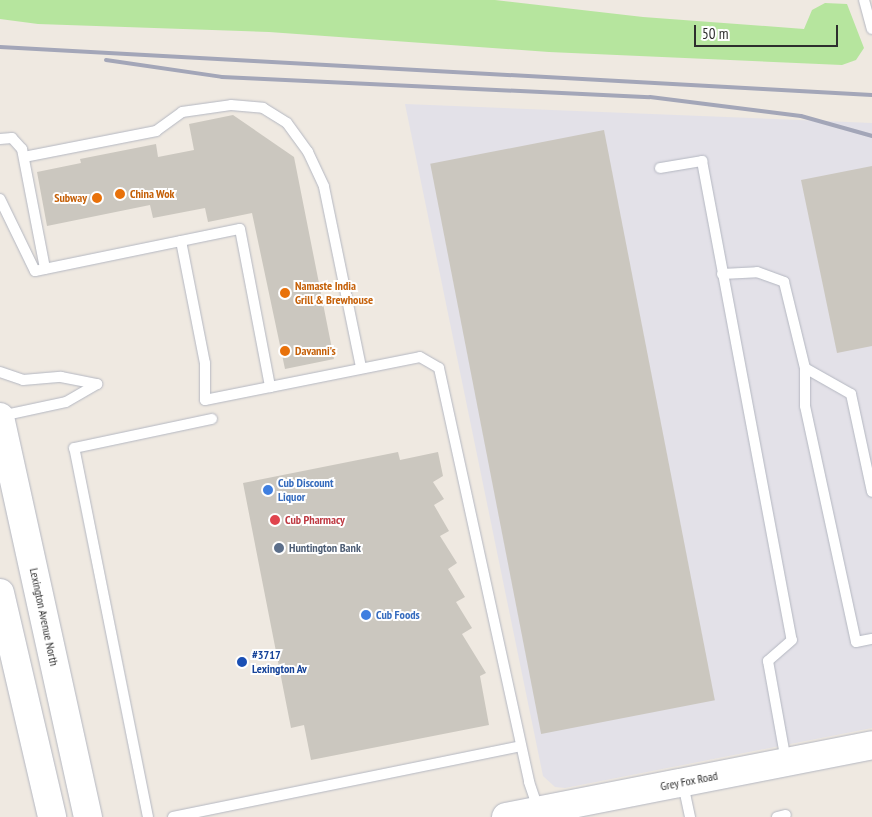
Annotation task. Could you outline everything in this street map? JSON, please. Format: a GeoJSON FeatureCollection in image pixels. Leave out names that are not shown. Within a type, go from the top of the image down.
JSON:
{"type":"FeatureCollection","features":[{"type":"Feature","properties":{"kind":"main road","name":"Lexington Avenue North"},"geometry":{"type":"LineString","coordinates":[[0,417],[88,817]]}},
{"type":"Feature","properties":{"kind":"main road"},"geometry":{"type":"LineString","coordinates":[[0,593],[52,817]]}},
{"type":"Feature","properties":{"kind":"main road","name":"Grey Fox Road"},"geometry":{"type":"LineString","coordinates":[[506,817],[540,814],[872,745]]}},
{"type":"Feature","properties":{"kind":"lane"},"geometry":{"type":"LineString","coordinates":[[864,0],[872,29]]}},
{"type":"Feature","properties":{"kind":"lane"},"geometry":{"type":"LineString","coordinates":[[24,157],[156,131],[182,112],[231,104],[263,108],[287,123],[308,152],[324,187],[361,368]]}},
{"type":"Feature","properties":{"kind":"lane"},"geometry":{"type":"LineString","coordinates":[[0,139],[16,140],[24,157],[40,270]]}},
{"type":"Feature","properties":{"kind":"lane"},"geometry":{"type":"LineString","coordinates":[[660,168],[702,161],[792,640],[768,660],[786,762]]}},
{"type":"Feature","properties":{"kind":"lane"},"geometry":{"type":"LineString","coordinates":[[0,199],[40,270]]}},
{"type":"Feature","properties":{"kind":"lane"},"geometry":{"type":"LineString","coordinates":[[40,270],[240,229],[270,387]]}},
{"type":"Feature","properties":{"kind":"lane"},"geometry":{"type":"LineString","coordinates":[[181,241],[205,363],[205,400],[420,357],[439,368],[522,746],[540,814]]}},
{"type":"Feature","properties":{"kind":"lane"},"geometry":{"type":"LineString","coordinates":[[722,274],[757,272],[784,282],[805,368],[805,406],[856,642],[872,639]]}},
{"type":"Feature","properties":{"kind":"lane"},"geometry":{"type":"LineString","coordinates":[[805,368],[852,394],[872,492]]}},
{"type":"Feature","properties":{"kind":"lane"},"geometry":{"type":"LineString","coordinates":[[0,372],[23,380],[62,377],[97,384],[66,402],[0,417]]}},
{"type":"Feature","properties":{"kind":"lane"},"geometry":{"type":"LineString","coordinates":[[148,817],[74,448],[212,419]]}},
{"type":"Feature","properties":{"kind":"lane"},"geometry":{"type":"LineString","coordinates":[[173,817],[522,746]]}},
{"type":"Feature","properties":{"kind":"lane"},"geometry":{"type":"LineString","coordinates":[[683,783],[690,817]]}},
{"type":"Feature","properties":{"kind":"shaded area"},"geometry":{"type":"Polygon","coordinates":[[[405,104],[872,123],[872,728],[565,788],[555,787],[543,776],[405,104]]]}},
{"type":"Feature","properties":{"kind":"green space"},"geometry":{"type":"Polygon","coordinates":[[[0,0],[495,0],[643,17],[804,29],[812,10],[825,3],[847,4],[864,48],[856,60],[842,65],[549,52],[269,32],[38,24],[0,19],[0,0]]]}},
{"type":"Feature","properties":{"kind":"building"},"geometry":{"type":"Polygon","coordinates":[[[233,115],[294,157],[334,359],[285,369],[252,213],[208,222],[205,208],[153,218],[150,205],[47,226],[37,172],[81,163],[80,159],[156,144],[158,157],[194,150],[189,124],[233,115]]]}},
{"type":"Feature","properties":{"kind":"building"},"geometry":{"type":"Polygon","coordinates":[[[604,130],[715,700],[541,734],[430,164],[604,130]]]}},
{"type":"Feature","properties":{"kind":"building"},"geometry":{"type":"Polygon","coordinates":[[[872,166],[872,346],[837,353],[801,180],[872,166]]]}},
{"type":"Feature","properties":{"kind":"building","name":"Cub Foods"},"geometry":{"type":"Polygon","coordinates":[[[398,452],[400,460],[438,452],[443,476],[433,482],[444,499],[434,505],[449,531],[440,536],[457,563],[448,569],[465,597],[456,602],[472,628],[462,634],[486,673],[480,676],[489,725],[311,760],[304,725],[291,728],[243,483],[398,452]]]}},
{"type":"Feature","properties":{"kind":"railway"},"geometry":{"type":"LineString","coordinates":[[0,47],[872,95]]}},
{"type":"Feature","properties":{"kind":"railway"},"geometry":{"type":"LineString","coordinates":[[106,60],[222,77],[650,97],[801,116],[872,136]]}},
{"type":"Feature","properties":{"kind":"place","name":"China Wok"},"geometry":{"type":"Point","coordinates":[120,194]}},
{"type":"Feature","properties":{"kind":"place","name":"Subway"},"geometry":{"type":"Point","coordinates":[97,198]}},
{"type":"Feature","properties":{"kind":"place","name":"Namaste India Grill & Brewhouse"},"geometry":{"type":"Point","coordinates":[285,293]}},
{"type":"Feature","properties":{"kind":"place","name":"Davanni's"},"geometry":{"type":"Point","coordinates":[285,351]}},
{"type":"Feature","properties":{"kind":"place","name":"Cub Discount Liquor"},"geometry":{"type":"Point","coordinates":[268,490]}},
{"type":"Feature","properties":{"kind":"place","name":"Cub Pharmacy"},"geometry":{"type":"Point","coordinates":[275,520]}},
{"type":"Feature","properties":{"kind":"place","name":"Huntington Bank"},"geometry":{"type":"Point","coordinates":[279,548]}},
{"type":"Feature","properties":{"kind":"place","name":"Cub Foods"},"geometry":{"type":"Point","coordinates":[366,615]}},
{"type":"Feature","properties":{"kind":"place","name":"#3717 Lexington Av"},"geometry":{"type":"Point","coordinates":[242,662]}}]}
